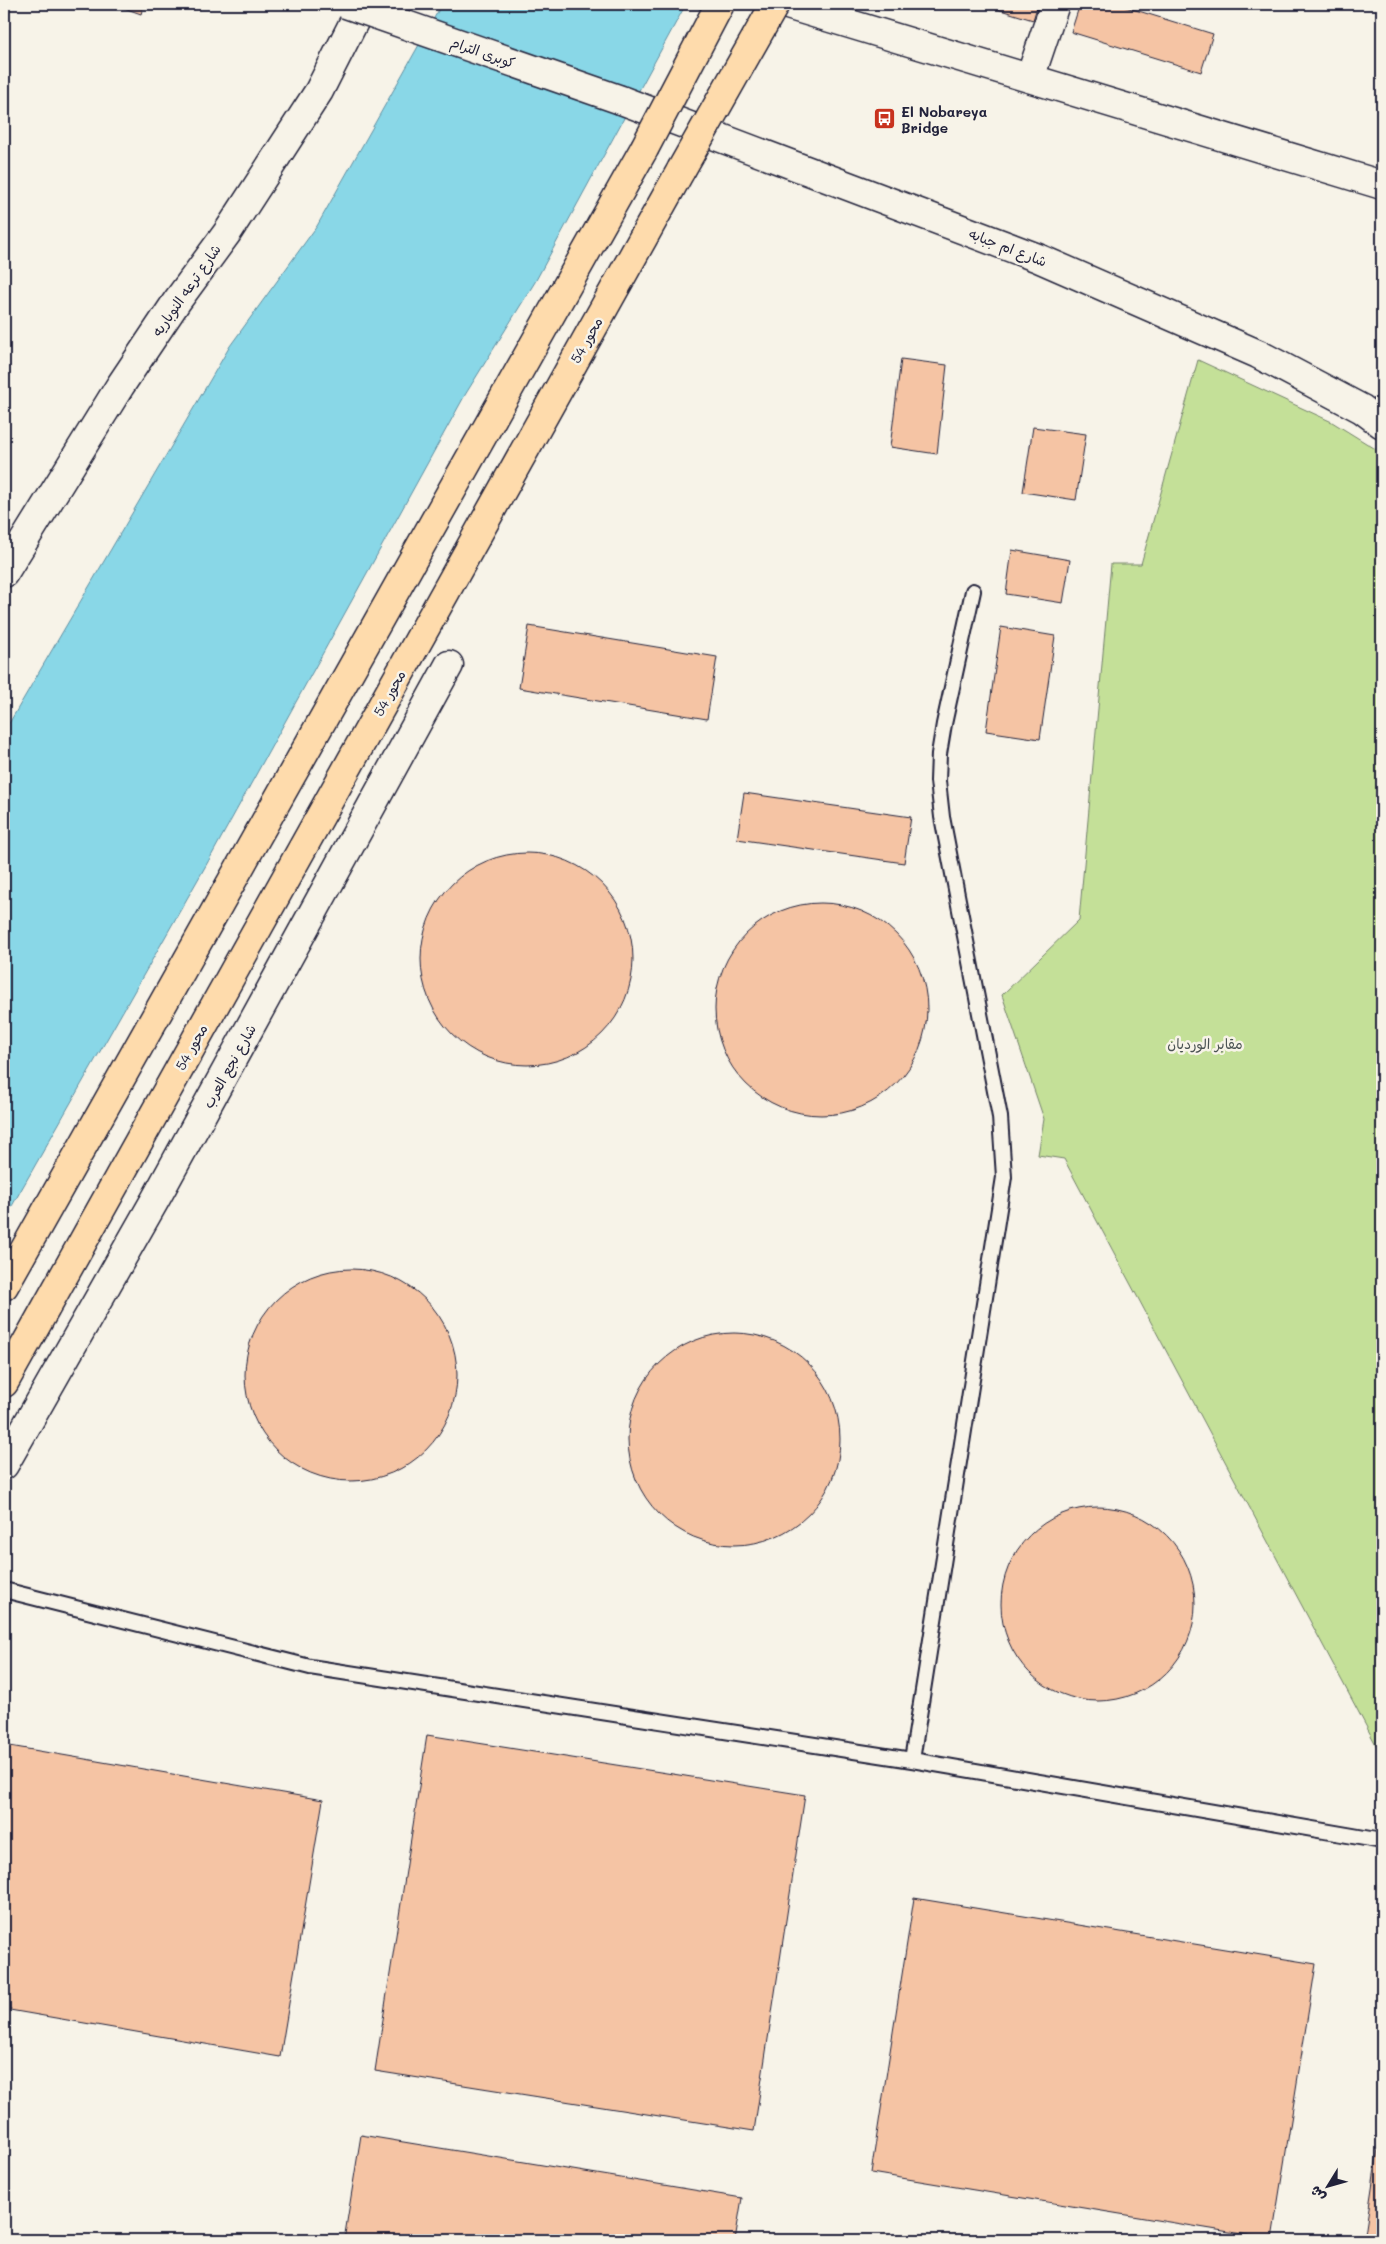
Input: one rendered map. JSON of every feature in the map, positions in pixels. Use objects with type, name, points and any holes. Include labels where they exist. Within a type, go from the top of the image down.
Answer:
[{"type":"highway","points":[[4,1286],[644,149],[720,4]]},
{"type":"highway","name":"محور 54","points":[[4,1383],[775,4]]},
{"type":"street","name":"كوبرى الترام","points":[[346,4],[621,100]]},
{"type":"street","name":"شارع ترعه النوباريه","points":[[4,572],[120,386],[177,301],[227,233],[319,91],[363,4]]},
{"type":"street","points":[[784,4],[815,8],[1030,78],[1382,185]]},
{"type":"street","points":[[1030,78],[1055,4]]},
{"type":"street","name":"شارع ام جبابه","points":[[621,100],[1038,258],[1258,354],[1362,409],[1382,424]]},
{"type":"street","name":"شارع نجع العرب","points":[[4,1465],[155,1200],[448,665]]},
{"type":"lane","points":[[912,1760],[1004,1177],[1000,1117],[942,817],[938,781],[944,724],[973,592]]},
{"type":"lane","points":[[4,1590],[310,1667],[912,1760],[1382,1842]]},
{"type":"green space","name":"مقابر الورديان","points":[[1198,360],[1332,422],[1382,453],[1382,1756],[1064,1159],[1038,1155],[1044,1119],[1002,995],[1079,920],[1111,564],[1141,564]]},
{"type":"water","points":[[442,4],[686,4],[535,282],[465,395],[209,860],[4,1220],[4,732],[230,346],[317,226]]},
{"type":"building","points":[[113,4],[144,4],[141,14]]},
{"type":"building","points":[[981,4],[1038,4],[1033,20]]},
{"type":"building","points":[[1080,4],[1116,4],[1213,34],[1201,72],[1071,32]]},
{"type":"building","points":[[901,359],[947,365],[937,454],[890,447]]},
{"type":"building","points":[[1033,427],[1086,434],[1076,500],[1023,492]]},
{"type":"building","points":[[1012,550],[1070,560],[1063,603],[1006,594]]},
{"type":"building","points":[[529,626],[717,657],[707,719],[519,688]]},
{"type":"building","points":[[1001,627],[1055,636],[1040,739],[986,731]]},
{"type":"building","points":[[744,793],[911,817],[904,863],[737,839]]},
{"type":"building","points":[[527,853],[548,855],[567,861],[586,871],[602,884],[615,900],[625,919],[631,938],[633,959],[631,980],[625,999],[615,1018],[602,1034],[586,1047],[567,1057],[548,1063],[527,1065],[506,1063],[487,1057],[468,1047],[452,1034],[439,1018],[429,999],[423,980],[421,959],[423,938],[429,919],[439,900],[452,884],[468,871],[487,861],[506,855]]},
{"type":"building","points":[[821,903],[842,905],[861,911],[880,921],[896,934],[909,950],[919,969],[925,988],[927,1009],[925,1030],[919,1049],[909,1068],[896,1084],[880,1097],[861,1107],[842,1113],[821,1115],[800,1113],[781,1107],[762,1097],[746,1084],[733,1068],[723,1049],[717,1030],[715,1009],[717,988],[723,969],[733,950],[746,934],[762,921],[781,911],[800,905]]},
{"type":"building","points":[[351,1269],[372,1271],[391,1277],[410,1287],[426,1300],[439,1316],[449,1335],[455,1354],[457,1375],[455,1396],[449,1415],[439,1434],[426,1450],[410,1463],[391,1473],[372,1479],[351,1481],[330,1479],[311,1473],[292,1463],[276,1450],[263,1434],[253,1415],[247,1396],[245,1375],[247,1354],[253,1335],[263,1316],[276,1300],[292,1287],[311,1277],[330,1271]]},
{"type":"building","points":[[734,1333],[755,1335],[774,1341],[793,1351],[809,1364],[822,1380],[832,1399],[838,1418],[840,1439],[838,1460],[832,1479],[822,1498],[809,1514],[793,1527],[774,1537],[755,1543],[734,1545],[713,1543],[694,1537],[675,1527],[659,1514],[646,1498],[636,1479],[630,1460],[628,1439],[630,1418],[636,1399],[646,1380],[659,1364],[675,1351],[694,1341],[713,1335]]},
{"type":"building","points":[[1088,1507],[1108,1507],[1144,1518],[1167,1535],[1179,1550],[1188,1567],[1195,1594],[1195,1614],[1188,1641],[1179,1658],[1167,1673],[1152,1685],[1135,1694],[1108,1701],[1088,1701],[1052,1690],[1036,1679],[1023,1666],[1012,1650],[1005,1632],[1001,1614],[1001,1594],[1012,1558],[1023,1542],[1036,1529],[1052,1518],[1070,1511]]},
{"type":"building","points":[[427,1735],[805,1795],[754,2131],[375,2071]]},
{"type":"building","points":[[4,1745],[323,1800],[280,2057],[4,2009]]},
{"type":"building","points":[[914,1898],[1316,1964],[1272,2239],[871,2173]]},
{"type":"building","points":[[1382,2123],[1382,2240],[1364,2240]]},
{"type":"building","points":[[361,2135],[742,2198],[735,2240],[344,2240]]},
{"type":"place","name":"El Nobareya Bridge","points":[[885,119]]}]
